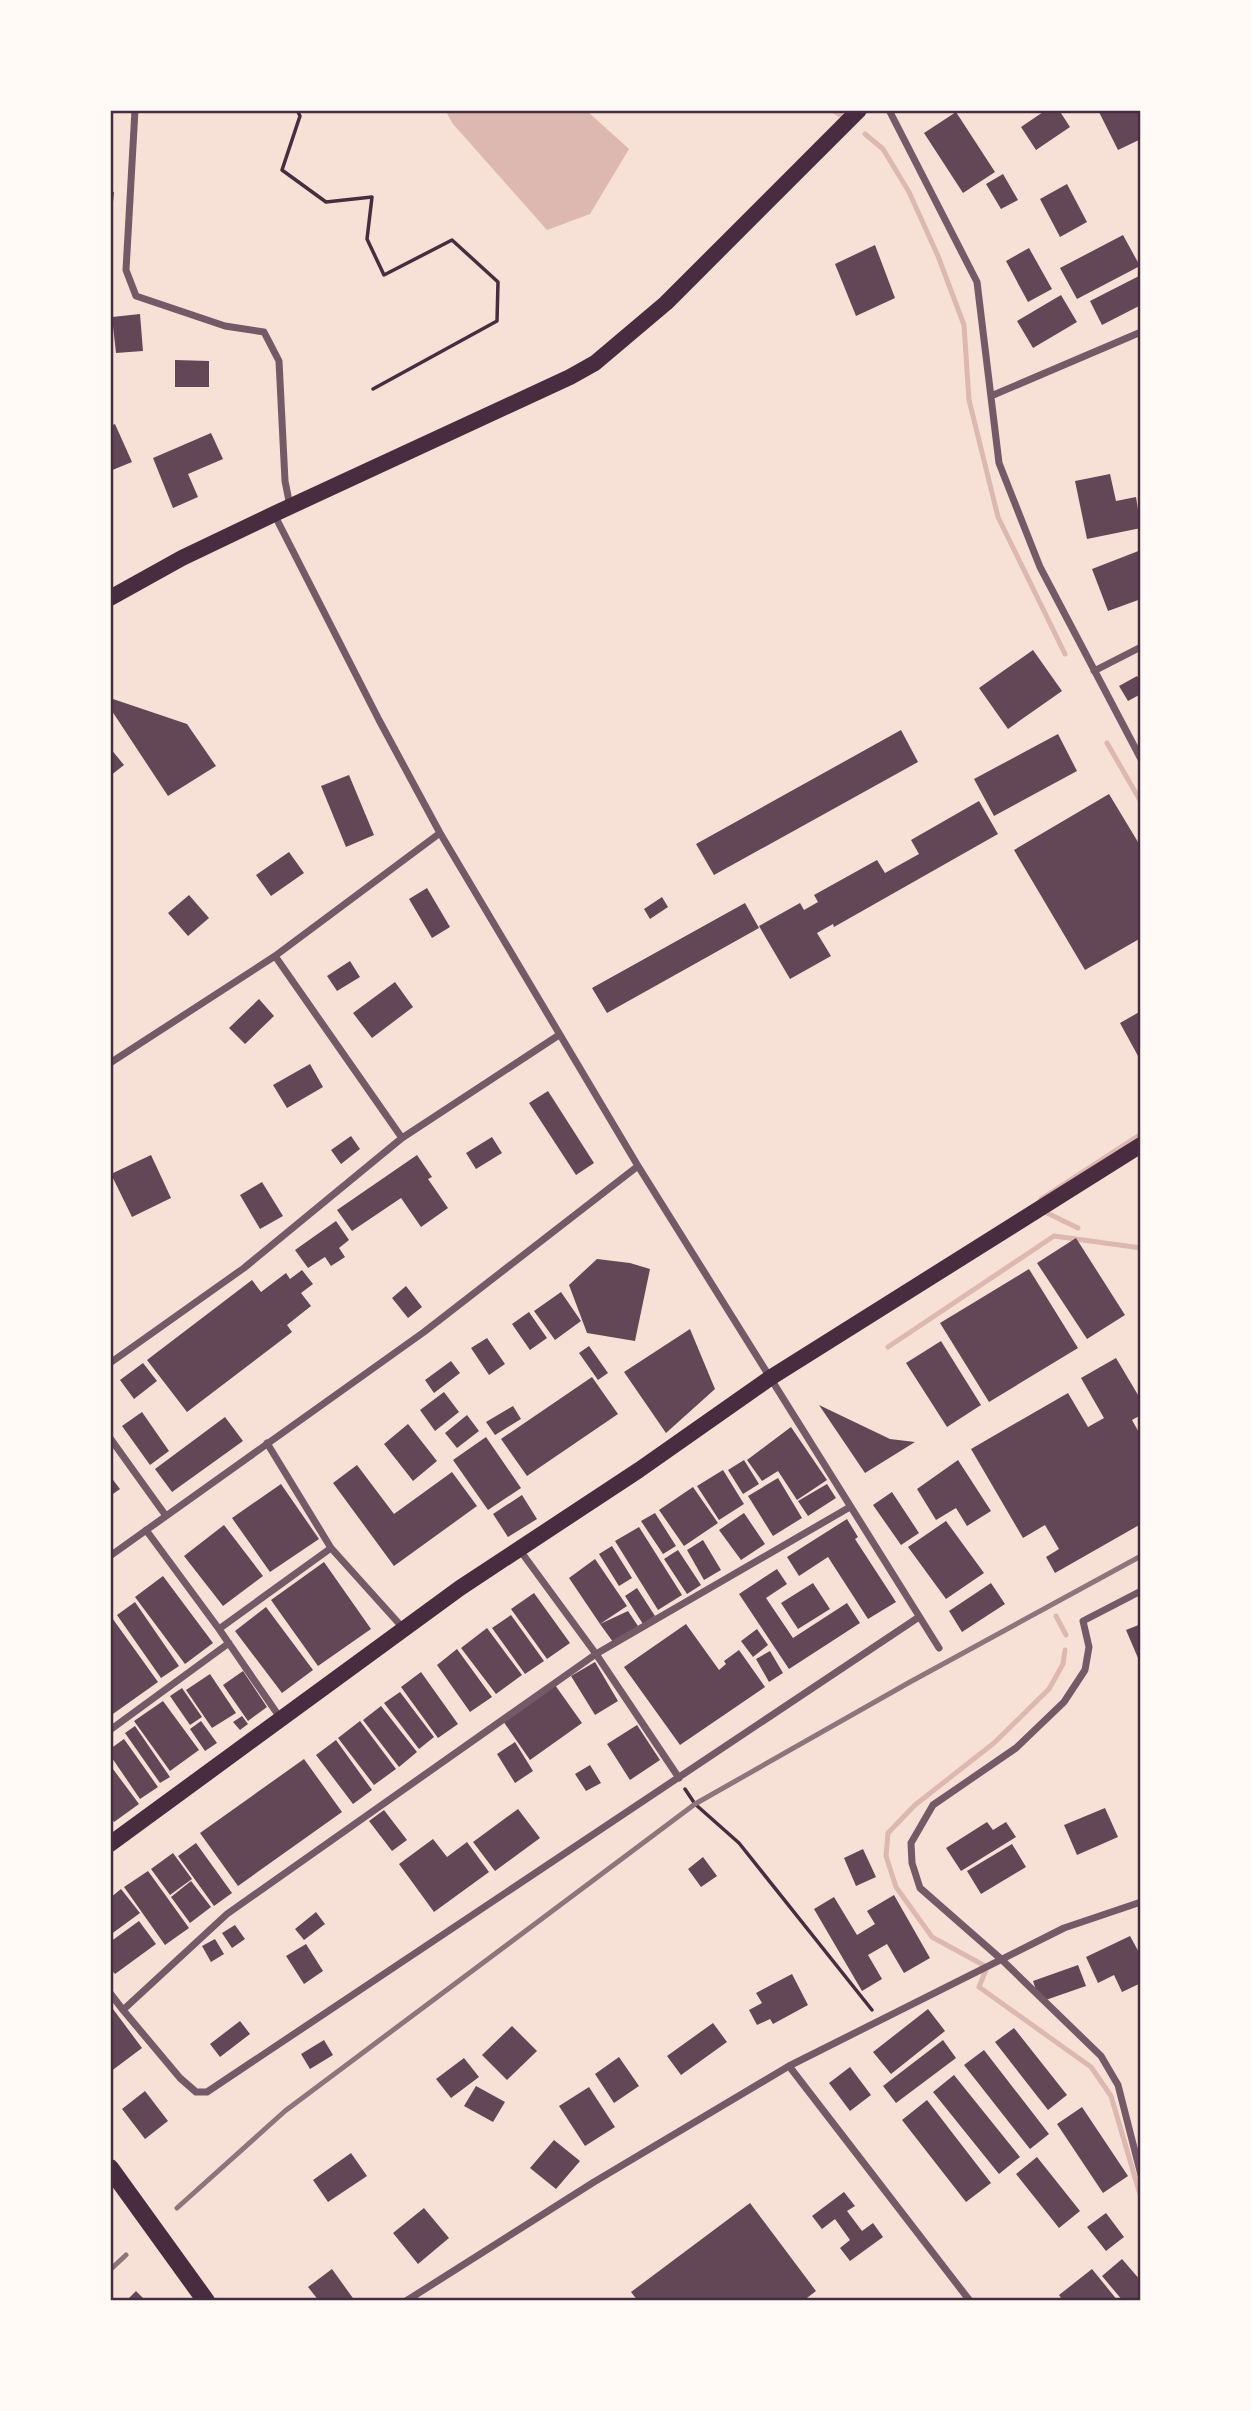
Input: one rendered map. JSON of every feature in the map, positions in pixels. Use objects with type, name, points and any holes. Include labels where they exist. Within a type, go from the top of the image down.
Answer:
[{"type":"highway","points":[[110,2168],[206,2301]]},
{"type":"main road","points":[[110,598],[182,558],[274,513],[558,383],[595,363],[666,303],[859,110]]},
{"type":"main road","points":[[110,1844],[404,1629],[770,1378],[1141,1145]]},
{"type":"street","points":[[135,110],[127,270],[136,296],[225,327],[264,332],[279,361],[285,481],[290,507]]},
{"type":"street","points":[[889,110],[977,282],[999,463],[1040,567],[1141,759]]},
{"type":"street","points":[[991,396],[1141,331]]},
{"type":"street","points":[[274,513],[379,720],[440,833],[638,1166],[939,1648]]},
{"type":"street","points":[[1094,671],[1141,648]]},
{"type":"street","points":[[110,1063],[275,957],[440,833]]},
{"type":"street","points":[[275,957],[402,1138]]},
{"type":"street","points":[[110,1363],[244,1268],[402,1138],[559,1035]]},
{"type":"street","points":[[110,1556],[424,1332],[638,1166]]},
{"type":"street","points":[[110,1438],[166,1516]]},
{"type":"street","points":[[267,1443],[331,1548],[404,1629]]},
{"type":"street","points":[[122,2010],[227,1914],[596,1654],[850,1507]]},
{"type":"street","points":[[146,1530],[282,1720]]},
{"type":"street","points":[[219,1629],[331,1548]]},
{"type":"street","points":[[519,1549],[596,1654],[679,1778]]},
{"type":"street","points":[[1141,1591],[1083,1621],[1089,1647],[1085,1670],[1064,1702],[1016,1748],[933,1805],[911,1843],[912,1863],[920,1888],[1001,1959],[1101,2056],[1118,2085],[1141,2175]]},
{"type":"street","points":[[110,1993],[180,2078],[196,2092],[207,2092],[919,1617]]},
{"type":"street","points":[[110,1730],[229,1643]]},
{"type":"street","points":[[406,2301],[594,2182],[789,2066],[1064,1928],[1141,1902]]},
{"type":"street","points":[[789,2066],[970,2301]]},
{"type":"path","points":[[297,110],[300,116],[282,170],[326,202],[372,198],[367,239],[384,275],[452,240],[498,282],[497,321],[373,389]]},
{"type":"path","points":[[679,1778],[689,1797],[739,1843],[881,2021]]},
{"type":"shaded area","points":[[445,110],[586,110],[629,149],[590,214],[547,230],[453,124]]},
{"type":"building","points":[[1046,110],[1059,110],[1070,127],[1036,150],[1021,127]]},
{"type":"building","points":[[1098,110],[1141,110],[1141,139],[1118,150]]},
{"type":"building","points":[[956,112],[995,172],[963,193],[924,133]]},
{"type":"building","points":[[1003,174],[1018,200],[1001,209],[986,184]]},
{"type":"building","points":[[1067,184],[1087,222],[1060,237],[1040,199]]},
{"type":"building","points":[[110,191],[114,192],[112,213],[110,213]]},
{"type":"building","points":[[1123,235],[1140,266],[1077,299],[1060,268]]},
{"type":"building","points":[[875,245],[895,298],[856,316],[835,264]]},
{"type":"building","points":[[1029,248],[1052,289],[1028,302],[1006,261]]},
{"type":"building","points":[[1141,275],[1141,305],[1102,325],[1090,301]]},
{"type":"building","points":[[1061,295],[1077,322],[1033,348],[1017,321]]},
{"type":"building","points":[[140,314],[143,351],[116,353],[112,317]]},
{"type":"building","points":[[175,360],[209,361],[209,387],[175,387]]},
{"type":"building","points":[[115,424],[132,462],[110,471],[110,426]]},
{"type":"building","points":[[211,433],[223,459],[188,474],[198,497],[173,508],[153,458]]},
{"type":"building","points":[[1110,474],[1116,501],[1136,497],[1141,528],[1087,539],[1075,481]]},
{"type":"building","points":[[1141,550],[1141,599],[1108,611],[1092,569]]},
{"type":"building","points":[[1033,650],[1062,691],[1008,729],[979,688]]},
{"type":"building","points":[[1137,676],[1141,682],[1141,694],[1128,701],[1119,686]]},
{"type":"building","points":[[110,698],[187,724],[216,766],[168,796],[110,708]]},
{"type":"building","points":[[901,730],[918,762],[714,875],[696,844]]},
{"type":"building","points":[[1058,734],[1077,771],[994,816],[974,779]]},
{"type":"building","points":[[110,748],[124,765],[110,776]]},
{"type":"building","points":[[349,775],[374,835],[346,847],[321,786]]},
{"type":"building","points":[[1109,794],[1141,847],[1141,938],[1085,970],[1014,850]]},
{"type":"building","points":[[979,801],[998,834],[834,927],[833,924],[817,933],[831,956],[790,979],[759,926],[800,903],[804,910],[818,902],[814,895],[877,860],[885,873],[919,854],[911,840]]},
{"type":"building","points":[[289,852],[304,873],[271,896],[256,875]]},
{"type":"building","points":[[427,888],[450,927],[432,938],[409,899]]},
{"type":"building","points":[[189,895],[209,918],[188,936],[168,913]]},
{"type":"building","points":[[662,897],[668,907],[650,919],[644,909]]},
{"type":"building","points":[[745,903],[759,928],[607,1013],[592,988]]},
{"type":"building","points":[[350,961],[360,977],[337,991],[327,976]]},
{"type":"building","points":[[395,982],[413,1007],[372,1038],[353,1013]]},
{"type":"building","points":[[259,999],[274,1016],[245,1044],[229,1028]]},
{"type":"building","points":[[1141,1011],[1141,1055],[1138,1056],[1120,1023]]},
{"type":"building","points":[[310,1064],[323,1087],[287,1108],[273,1085]]},
{"type":"building","points":[[548,1091],[594,1163],[576,1175],[529,1103]]},
{"type":"building","points":[[351,1136],[360,1149],[341,1164],[331,1150]]},
{"type":"building","points":[[492,1137],[502,1153],[476,1169],[466,1153]]},
{"type":"building","points":[[151,1155],[171,1198],[132,1217],[111,1174]]},
{"type":"building","points":[[417,1155],[432,1177],[428,1179],[448,1208],[421,1227],[401,1198],[352,1231],[337,1210]]},
{"type":"building","points":[[262,1182],[283,1216],[260,1229],[240,1195]]},
{"type":"building","points":[[336,1221],[349,1240],[339,1248],[345,1257],[331,1266],[325,1257],[308,1268],[295,1250]]},
{"type":"building","points":[[1076,1238],[1125,1315],[1087,1339],[1037,1263]]},
{"type":"building","points":[[597,1259],[630,1263],[650,1269],[635,1341],[587,1333],[569,1285]]},
{"type":"building","points":[[1029,1269],[1078,1348],[989,1402],[940,1323]]},
{"type":"building","points":[[302,1270],[313,1284],[301,1293],[311,1306],[287,1325],[292,1332],[187,1412],[147,1360],[252,1280],[261,1292],[286,1273],[290,1279]]},
{"type":"building","points":[[406,1286],[422,1307],[408,1318],[392,1298]]},
{"type":"building","points":[[561,1292],[581,1321],[555,1340],[534,1311]]},
{"type":"building","points":[[529,1312],[547,1338],[530,1350],[512,1324]]},
{"type":"building","points":[[690,1329],[715,1389],[666,1433],[624,1372]]},
{"type":"building","points":[[487,1338],[505,1364],[489,1375],[471,1348]]},
{"type":"building","points":[[941,1341],[981,1405],[947,1427],[906,1363]]},
{"type":"building","points":[[589,1346],[608,1373],[598,1380],[579,1353]]},
{"type":"building","points":[[1116,1358],[1141,1400],[1141,1415],[1132,1420],[1141,1436],[1141,1524],[1055,1573],[1046,1557],[1059,1549],[1045,1525],[1023,1538],[971,1449],[1068,1393],[1088,1427],[1104,1418],[1081,1378]]},
{"type":"building","points":[[451,1361],[460,1373],[434,1393],[425,1380]]},
{"type":"building","points":[[143,1363],[157,1381],[134,1399],[120,1380]]},
{"type":"building","points":[[592,1377],[618,1414],[527,1476],[501,1439]]},
{"type":"building","points":[[444,1392],[459,1412],[435,1431],[420,1410]]},
{"type":"building","points":[[819,1405],[890,1439],[915,1442],[865,1473]]},
{"type":"building","points":[[513,1406],[521,1419],[495,1435],[486,1422]]},
{"type":"building","points":[[142,1412],[169,1451],[150,1465],[122,1426]]},
{"type":"building","points":[[467,1415],[479,1431],[457,1448],[445,1433]]},
{"type":"building","points":[[225,1417],[243,1441],[172,1492],[155,1469]]},
{"type":"building","points":[[408,1424],[437,1461],[413,1481],[384,1444]]},
{"type":"building","points":[[791,1427],[827,1480],[797,1500],[778,1471],[762,1481],[747,1460]]},
{"type":"building","points":[[486,1437],[521,1488],[488,1510],[453,1460]]},
{"type":"building","points":[[744,1460],[759,1484],[743,1494],[728,1470]]},
{"type":"building","points":[[958,1460],[991,1511],[967,1526],[956,1508],[936,1520],[917,1489]]},
{"type":"building","points":[[357,1465],[394,1514],[452,1472],[477,1506],[394,1566],[333,1483]]},
{"type":"building","points":[[723,1470],[744,1504],[719,1520],[697,1486]]},
{"type":"building","points":[[110,1476],[120,1489],[110,1496]]},
{"type":"building","points":[[778,1478],[802,1518],[773,1536],[748,1496]]},
{"type":"building","points":[[281,1484],[319,1539],[270,1572],[232,1518]]},
{"type":"building","points":[[827,1484],[836,1498],[808,1516],[798,1501]]},
{"type":"building","points":[[693,1487],[718,1523],[684,1546],[659,1510]]},
{"type":"building","points":[[892,1492],[919,1533],[901,1545],[873,1505]]},
{"type":"building","points":[[522,1495],[537,1519],[508,1537],[493,1514]]},
{"type":"building","points":[[655,1513],[676,1546],[663,1554],[641,1521]]},
{"type":"building","points":[[744,1513],[765,1544],[741,1560],[719,1530]]},
{"type":"building","points":[[847,1519],[858,1537],[855,1539],[896,1602],[868,1619],[828,1557],[799,1576],[787,1557]]},
{"type":"building","points":[[946,1521],[984,1573],[946,1599],[908,1547]]},
{"type":"building","points":[[224,1525],[263,1576],[223,1606],[184,1556]]},
{"type":"building","points":[[639,1527],[682,1595],[658,1610],[615,1541]]},
{"type":"building","points":[[703,1540],[721,1570],[704,1580],[687,1550]]},
{"type":"building","points":[[612,1546],[632,1578],[619,1586],[599,1554]]},
{"type":"building","points":[[678,1550],[701,1585],[687,1594],[664,1559]]},
{"type":"building","points":[[595,1559],[627,1606],[600,1624],[569,1578]]},
{"type":"building","points":[[324,1562],[371,1629],[318,1666],[271,1600]]},
{"type":"building","points":[[777,1569],[787,1584],[766,1598],[793,1638],[847,1603],[860,1623],[789,1669],[739,1594]]},
{"type":"building","points":[[163,1576],[213,1643],[185,1664],[135,1597]]},
{"type":"building","points":[[813,1583],[830,1609],[798,1629],[781,1603]]},
{"type":"building","points":[[991,1583],[1005,1604],[962,1632],[949,1611]]},
{"type":"building","points":[[637,1588],[655,1616],[643,1624],[625,1596]]},
{"type":"building","points":[[534,1593],[570,1643],[547,1659],[511,1609]]},
{"type":"building","points":[[135,1602],[179,1666],[161,1678],[117,1615]]},
{"type":"building","points":[[266,1607],[313,1670],[282,1693],[235,1631]]},
{"type":"building","points":[[628,1611],[638,1626],[613,1642],[600,1624]]},
{"type":"building","points":[[110,1615],[158,1682],[110,1716]]},
{"type":"building","points":[[511,1615],[544,1661],[525,1674],[492,1628]]},
{"type":"building","points":[[686,1624],[719,1670],[726,1664],[724,1661],[739,1650],[765,1687],[680,1745],[624,1667]]},
{"type":"building","points":[[1141,1624],[1141,1665],[1126,1630]]},
{"type":"building","points":[[487,1628],[522,1675],[496,1694],[461,1648]]},
{"type":"building","points":[[757,1629],[768,1645],[753,1657],[741,1641]]},
{"type":"building","points":[[457,1649],[492,1697],[470,1712],[437,1665]]},
{"type":"building","points":[[770,1651],[783,1673],[769,1682],[756,1659]]},
{"type":"building","points":[[595,1662],[618,1701],[595,1715],[571,1676]]},
{"type":"building","points":[[243,1671],[267,1707],[248,1721],[223,1685]]},
{"type":"building","points":[[421,1672],[458,1724],[438,1738],[401,1687]]},
{"type":"building","points":[[210,1674],[236,1713],[212,1728],[186,1690]]},
{"type":"building","points":[[555,1685],[582,1723],[530,1760],[503,1721]]},
{"type":"building","points":[[182,1688],[202,1717],[190,1725],[170,1696]]},
{"type":"building","points":[[400,1692],[434,1737],[419,1749],[384,1703]]},
{"type":"building","points":[[163,1701],[199,1750],[170,1771],[134,1721]]},
{"type":"building","points":[[381,1706],[417,1752],[399,1767],[363,1720]]},
{"type":"building","points":[[242,1716],[248,1724],[240,1730],[233,1722]]},
{"type":"building","points":[[201,1721],[217,1743],[205,1751],[190,1729]]},
{"type":"building","points":[[360,1721],[396,1769],[374,1785],[338,1738]]},
{"type":"building","points":[[637,1725],[660,1760],[630,1780],[607,1744]]},
{"type":"building","points":[[135,1726],[170,1777],[160,1783],[125,1733]]},
{"type":"building","points":[[124,1739],[158,1787],[140,1799],[110,1755],[110,1749]]},
{"type":"building","points":[[336,1740],[372,1790],[353,1804],[316,1755]]},
{"type":"building","points":[[515,1742],[533,1771],[515,1783],[497,1754]]},
{"type":"building","points":[[304,1759],[342,1812],[238,1886],[200,1833]]},
{"type":"building","points":[[110,1765],[139,1804],[114,1822],[110,1816]]},
{"type":"building","points":[[590,1765],[601,1783],[586,1791],[575,1774]]},
{"type":"building","points":[[1105,1808],[1118,1837],[1077,1855],[1064,1825]]},
{"type":"building","points":[[518,1809],[540,1838],[495,1871],[473,1842]]},
{"type":"building","points":[[384,1810],[407,1840],[392,1851],[369,1821]]},
{"type":"building","points":[[987,1822],[993,1830],[1006,1822],[1016,1837],[961,1871],[946,1848]]},
{"type":"building","points":[[433,1839],[447,1857],[467,1842],[489,1872],[434,1912],[399,1864]]},
{"type":"building","points":[[196,1843],[232,1893],[214,1906],[178,1856]]},
{"type":"building","points":[[1012,1844],[1026,1867],[981,1894],[967,1871]]},
{"type":"building","points":[[863,1849],[876,1877],[856,1886],[844,1858]]},
{"type":"building","points":[[173,1853],[192,1879],[170,1895],[151,1869]]},
{"type":"building","points":[[703,1857],[717,1876],[701,1887],[688,1869]]},
{"type":"building","points":[[148,1871],[189,1928],[165,1945],[124,1887]]},
{"type":"building","points":[[191,1881],[211,1907],[190,1923],[171,1897]]},
{"type":"building","points":[[121,1889],[140,1913],[110,1935],[110,1898]]},
{"type":"building","points":[[894,1895],[930,1958],[904,1973],[887,1944],[868,1955],[882,1979],[862,1991],[814,1909],[834,1897],[857,1935],[875,1924],[867,1911]]},
{"type":"building","points":[[316,1912],[325,1924],[304,1940],[295,1929]]},
{"type":"building","points":[[139,1921],[156,1944],[115,1974],[110,1968],[110,1942]]},
{"type":"building","points":[[235,1925],[245,1939],[232,1948],[222,1933]]},
{"type":"building","points":[[1130,1936],[1141,1956],[1141,1983],[1122,1992],[1114,1975],[1098,1983],[1086,1957]]},
{"type":"building","points":[[215,1939],[224,1954],[211,1962],[202,1946]]},
{"type":"building","points":[[306,1944],[323,1971],[304,1984],[286,1956]]},
{"type":"building","points":[[1078,1965],[1086,1986],[1040,2002],[1033,1981]]},
{"type":"building","points":[[792,1974],[808,2005],[773,2024],[770,2019],[757,2025],[749,2010],[762,2003],[756,1993]]},
{"type":"building","points":[[110,2005],[142,2048],[110,2072]]},
{"type":"building","points":[[928,2009],[945,2031],[891,2074],[873,2052]]},
{"type":"building","points":[[240,2021],[250,2034],[220,2057],[210,2044]]},
{"type":"building","points":[[713,2023],[727,2042],[681,2075],[667,2056]]},
{"type":"building","points":[[512,2026],[537,2051],[507,2080],[482,2055]]},
{"type":"building","points":[[1014,2028],[1067,2095],[1048,2110],[995,2042]]},
{"type":"building","points":[[324,2040],[333,2055],[310,2069],[301,2054]]},
{"type":"building","points":[[943,2040],[956,2058],[896,2103],[883,2086]]},
{"type":"building","points":[[984,2050],[1049,2134],[1030,2149],[964,2065]]},
{"type":"building","points":[[619,2057],[639,2086],[614,2103],[595,2074]]},
{"type":"building","points":[[464,2058],[479,2077],[451,2098],[436,2079]]},
{"type":"building","points":[[850,2067],[871,2095],[850,2111],[829,2083]]},
{"type":"building","points":[[954,2075],[1020,2157],[999,2174],[933,2092]]},
{"type":"building","points":[[476,2086],[505,2102],[493,2122],[464,2106]]},
{"type":"building","points":[[589,2087],[615,2127],[585,2146],[559,2106]]},
{"type":"building","points":[[145,2091],[168,2121],[145,2139],[122,2109]]},
{"type":"building","points":[[927,2100],[991,2183],[966,2202],[902,2120]]},
{"type":"building","points":[[1082,2107],[1128,2176],[1103,2193],[1057,2124]]},
{"type":"building","points":[[554,2140],[580,2161],[556,2189],[530,2168]]},
{"type":"building","points":[[351,2153],[367,2176],[328,2202],[313,2180]]},
{"type":"building","points":[[1037,2157],[1080,2211],[1059,2228],[1016,2174]]},
{"type":"building","points":[[844,2192],[855,2206],[847,2211],[862,2231],[873,2223],[883,2237],[850,2261],[840,2248],[850,2240],[835,2219],[822,2229],[812,2216]]},
{"type":"building","points":[[750,2203],[816,2291],[803,2301],[638,2301],[631,2292]]},
{"type":"building","points":[[424,2208],[449,2238],[418,2264],[393,2233]]},
{"type":"building","points":[[1106,2213],[1124,2237],[1106,2251],[1087,2227]]},
{"type":"building","points":[[1122,2259],[1141,2281],[1141,2301],[1123,2301],[1102,2276]]},
{"type":"building","points":[[332,2269],[355,2301],[319,2301],[308,2287]]},
{"type":"building","points":[[1092,2269],[1118,2301],[1063,2301],[1059,2295]]},
{"type":"building","points":[[136,2291],[146,2301],[126,2301]]},
{"type":"waterway","points":[[832,110],[848,119]]},
{"type":"waterway","points":[[865,134],[883,149],[909,192],[938,256],[964,325],[969,400],[998,517],[1065,654]]},
{"type":"waterway","points":[[1107,743],[1141,802]]},
{"type":"waterway","points":[[1041,1199],[1141,1134]]},
{"type":"waterway","points":[[1043,1211],[1078,1228]]},
{"type":"waterway","points":[[888,1347],[1054,1236],[1141,1248]]},
{"type":"waterway","points":[[1056,1616],[1066,1635]]},
{"type":"waterway","points":[[1065,1650],[1063,1664],[1049,1689],[994,1743],[915,1805],[888,1833],[886,1856],[896,1887],[932,1937],[987,1967],[979,1987],[1091,2067],[1111,2096],[1141,2198]]},
{"type":"railway","points":[[177,2208],[285,2111],[695,1804],[910,1682],[1141,1556]]},
{"type":"railway","points":[[110,2270],[126,2255]]}]
